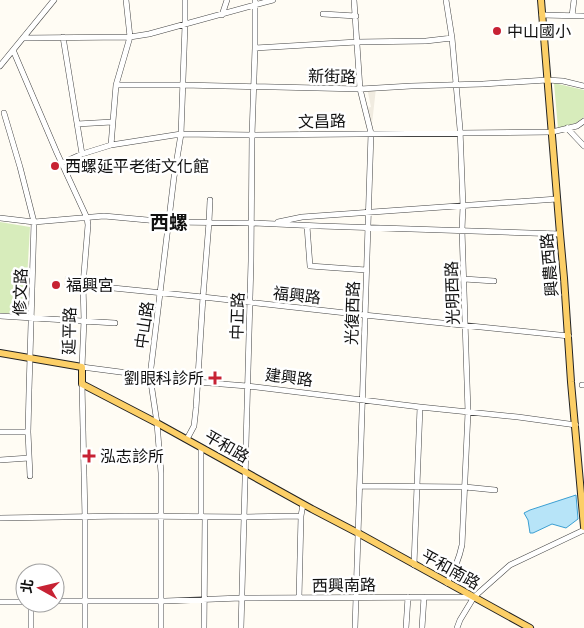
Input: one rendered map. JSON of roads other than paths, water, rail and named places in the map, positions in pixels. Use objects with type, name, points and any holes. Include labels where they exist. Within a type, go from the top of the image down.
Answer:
[{"type":"main road","name":"興農西路","points":[[541,0],[584,529]]},
{"type":"main road","name":"建興路","points":[[0,353],[82,367]]},
{"type":"main road","name":"延平路","points":[[82,367],[82,384]]},
{"type":"main road","name":"平和路","points":[[82,384],[158,423],[358,534]]},
{"type":"main road","name":"平和南路","points":[[358,534],[530,628]]},
{"type":"street","points":[[0,66],[54,0]]},
{"type":"street","points":[[111,144],[116,85],[130,37],[126,0]]},
{"type":"street","name":"中山路","points":[[161,628],[161,473],[158,423],[150,376],[181,134],[185,0]]},
{"type":"street","points":[[222,15],[227,0]]},
{"type":"street","points":[[23,38],[130,37],[150,34],[222,15],[255,3],[273,0]]},
{"type":"street","name":"光復西路","points":[[354,0],[360,89],[371,133],[355,628]]},
{"type":"street","name":"光明西路","points":[[446,0],[452,38],[461,132],[468,412],[462,545],[460,556],[448,584]]},
{"type":"street","points":[[572,16],[574,0]]},
{"type":"street","name":"中正路","points":[[241,628],[252,223],[255,3]]},
{"type":"street","points":[[323,14],[356,16]]},
{"type":"street","points":[[542,15],[584,16]]},
{"type":"street","points":[[63,38],[82,154]]},
{"type":"street","points":[[255,48],[357,42],[426,41],[452,38]]},
{"type":"street","name":"延平路","points":[[13,50],[87,218],[83,285],[82,367]]},
{"type":"street","name":"新街路","points":[[116,85],[360,89],[547,80],[563,81],[584,86]]},
{"type":"street","name":"修文路","points":[[4,113],[34,222],[28,432],[30,476]]},
{"type":"street","name":"文昌路","points":[[62,163],[111,144],[181,134],[552,132],[577,126],[584,121]]},
{"type":"street","points":[[77,124],[112,122]]},
{"type":"street","points":[[567,128],[584,146]]},
{"type":"street","points":[[270,224],[302,217],[557,199]]},
{"type":"street","points":[[187,439],[194,426],[196,408],[210,200]]},
{"type":"street","points":[[0,218],[34,222],[104,216],[169,222],[252,223],[560,234]]},
{"type":"street","points":[[308,226],[310,266],[366,270]]},
{"type":"street","points":[[464,279],[494,281]]},
{"type":"street","name":"福興路","points":[[83,285],[569,336]]},
{"type":"street","points":[[0,316],[114,323]]},
{"type":"street","name":"建興路","points":[[82,367],[197,382],[518,417],[576,426]]},
{"type":"street","name":"延平路","points":[[82,384],[85,628]]},
{"type":"street","points":[[414,565],[420,407]]},
{"type":"street","points":[[0,432],[28,432]]},
{"type":"street","points":[[201,448],[204,628]]},
{"type":"street","points":[[0,460],[29,458]]},
{"type":"street","points":[[360,486],[464,487],[495,490]]},
{"type":"street","points":[[299,598],[303,504]]},
{"type":"street","points":[[0,518],[301,516]]},
{"type":"street","points":[[457,628],[474,597],[510,566],[584,529]]},
{"type":"street","points":[[406,628],[408,597]]},
{"type":"street","points":[[422,628],[424,597]]},
{"type":"street","name":"西興南路","points":[[65,601],[474,597]]},
{"type":"street","points":[[0,602],[15,602]]},
{"type":"street","points":[[31,613],[31,628]]},
{"type":"water","points":[[576,495],[578,519],[566,528],[552,524],[530,533],[528,520],[524,513]]},
{"type":"place","name":"中山國小","points":[[497,31]]},
{"type":"place","name":"西螺延平老街文化館","points":[[55,166]]},
{"type":"place","name":"福興宮","points":[[56,285]]},
{"type":"place","name":"劉眼科診所","points":[[215,378]]},
{"type":"place","name":"泓志診所","points":[[89,456]]},
{"type":"district","name":"西螺","points":[[169,222]]}]
